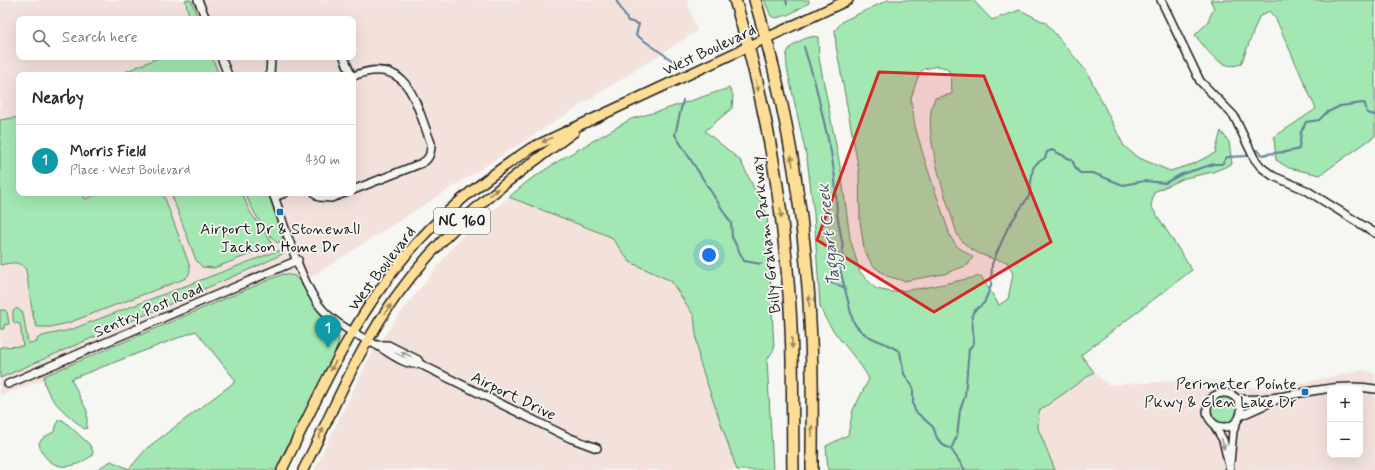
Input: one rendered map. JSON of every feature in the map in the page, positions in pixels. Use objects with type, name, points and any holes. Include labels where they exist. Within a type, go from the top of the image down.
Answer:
[{"type":"highway","name":"Billy Graham Parkway","points":[[735,0],[748,48],[772,157],[785,248],[792,340],[793,470]]},
{"type":"highway","points":[[755,0],[766,39],[791,154],[804,246],[811,339],[812,470]]},
{"type":"main road","name":"West Boulevard","points":[[282,470],[352,332],[376,294],[402,260],[432,227],[462,198],[496,171],[531,148],[848,0]]},
{"type":"main road","name":"West Boulevard","points":[[303,470],[367,342],[390,306],[444,239],[474,209],[506,182],[583,125]]},
{"type":"street","points":[[198,0],[205,16]]},
{"type":"street","points":[[1161,0],[1200,81],[1234,116],[1254,158],[1261,167],[1272,176],[1306,190],[1375,233]]},
{"type":"street","points":[[222,60],[227,72]]},
{"type":"street","points":[[270,72],[271,60]]},
{"type":"street","points":[[345,60],[351,72]]},
{"type":"street","points":[[356,74],[365,71],[378,70],[388,71],[402,78],[410,90],[431,143],[431,150],[427,159],[422,163],[356,189]]},
{"type":"street","name":"Airport Drive","points":[[274,196],[298,260],[318,303],[336,321],[367,342],[376,345],[409,363],[420,364],[570,438],[597,448]]},
{"type":"street","points":[[318,196],[331,198],[337,196]]},
{"type":"street","name":"Sentry Post Road","points":[[8,384],[298,260]]},
{"type":"street","points":[[1240,416],[1280,398],[1321,388],[1340,387],[1375,389]]},
{"type":"street","points":[[1230,467],[1223,440],[1207,415],[1208,403],[1212,398],[1223,393],[1237,399],[1280,398]]},
{"type":"street","points":[[1230,467],[1233,431],[1242,409],[1237,399]]},
{"type":"street","points":[[1214,425],[1226,428],[1236,424]]},
{"type":"highlighted area","points":[[879,72],[984,76],[1051,242],[934,312],[817,240]]},
{"type":"shaded area","points":[[0,0],[687,0],[697,31],[306,280],[0,396]]},
{"type":"shaded area","points":[[509,197],[611,237],[630,262],[671,281],[694,316],[699,360],[737,470],[314,470],[367,362],[395,320],[461,237]]},
{"type":"shaded area","points":[[1364,370],[1375,374],[1375,470],[1055,470],[1038,428],[1039,411],[1094,372],[1108,385],[1204,379],[1268,390]]},
{"type":"green space","points":[[185,0],[191,0],[197,16],[189,16]]},
{"type":"green space","points":[[764,0],[809,0],[809,3],[788,15],[775,18],[771,16]]},
{"type":"green space","points":[[888,0],[973,0],[992,20],[1020,10],[1046,23],[1087,72],[1124,146],[1137,157],[1170,171],[1193,164],[1215,153],[1221,131],[1229,142],[1232,164],[1213,172],[1185,178],[1154,192],[1151,206],[1192,270],[1081,355],[1094,372],[1039,411],[1038,428],[1055,470],[828,470],[826,446],[848,435],[853,410],[869,379],[864,370],[835,333],[820,306],[814,214],[807,159],[786,60],[788,51],[793,45],[806,38],[815,36],[818,37],[819,58],[841,171],[850,238],[860,272],[876,289],[892,292],[924,288],[981,276],[999,305],[1008,299],[1013,274],[1007,262],[985,256],[972,250],[957,234],[937,166],[930,128],[931,111],[935,98],[952,94],[951,75],[947,68],[937,66],[924,69],[919,74],[911,98],[915,126],[951,238],[958,247],[973,257],[968,265],[944,274],[904,281],[887,276],[872,265],[864,249],[860,221],[859,171],[836,46],[835,30],[843,21]]},
{"type":"green space","points":[[1210,0],[1375,0],[1375,136],[1320,175],[1289,168],[1276,160],[1274,137],[1316,109],[1276,19],[1269,11],[1259,17],[1241,64],[1234,66],[1227,65],[1215,58],[1209,52],[1195,35],[1207,23],[1214,8]]},
{"type":"green space","points":[[153,60],[213,60],[218,72],[125,72]]},
{"type":"green space","points":[[729,88],[733,95],[732,108],[705,131],[740,160],[767,214],[774,349],[767,360],[773,470],[737,470],[699,360],[694,316],[671,281],[630,262],[611,237],[509,197],[528,181],[560,160],[631,119]]},
{"type":"green space","points":[[16,117],[16,196],[84,196],[85,199],[92,196],[164,196],[189,264],[189,275],[184,279],[68,323],[50,327],[37,327],[33,316],[26,270],[18,263],[0,265],[0,120]]},
{"type":"green space","points":[[172,196],[243,196],[250,212],[270,240],[272,246],[214,268],[202,267],[196,260]]},
{"type":"green space","points":[[246,196],[269,196],[283,236],[281,241],[277,243],[267,232]]},
{"type":"green space","points":[[277,251],[282,251],[284,253],[0,378],[0,347],[23,346],[20,324],[13,321],[13,311],[17,308],[23,313],[28,343],[37,342],[37,339],[42,336],[70,330]]},
{"type":"green space","points":[[283,274],[295,276],[319,312],[339,338],[337,348],[279,470],[96,470],[111,461],[129,469],[147,448],[236,381],[196,331],[71,379],[87,411],[87,428],[84,429],[58,406],[48,392],[44,376]]},
{"type":"green space","points":[[0,310],[5,310],[7,312],[9,324],[4,325],[4,329],[0,329]]},
{"type":"green space","points":[[1225,396],[1235,400],[1239,410],[1235,420],[1225,424],[1215,420],[1211,410],[1215,400]]},
{"type":"green space","points":[[58,420],[63,420],[89,444],[93,451],[92,456],[78,464],[68,466],[56,465],[47,459],[43,454],[39,443],[43,438],[55,431]]},
{"type":"waterway","points":[[616,0],[628,21],[639,24],[636,35],[673,61]]},
{"type":"waterway","name":"Taggart Creek","points":[[786,0],[787,4]]},
{"type":"waterway","name":"Taggart Creek","points":[[804,47],[815,83],[831,152],[835,178],[837,214],[843,247],[841,273],[853,321],[857,327],[868,336],[900,352],[904,374],[913,387],[913,404],[915,411],[933,427],[937,438],[943,445],[951,449],[965,470]]},
{"type":"waterway","points":[[683,100],[675,135],[731,223],[732,237],[744,261],[761,264]]},
{"type":"waterway","points":[[1254,151],[1257,150],[1263,155],[1299,149],[1301,132],[1306,122],[1319,120],[1326,113],[1340,106],[1363,103],[1365,104],[1367,113],[1375,115]]},
{"type":"waterway","points":[[951,449],[957,436],[960,410],[965,396],[969,349],[974,343],[973,312],[984,303],[991,286],[992,264],[1008,227],[1029,196],[1033,168],[1037,163],[1045,158],[1047,152],[1052,150],[1072,160],[1076,169],[1080,173],[1093,173],[1123,185],[1144,181],[1165,183],[1182,174],[1214,164],[1222,164],[1227,157],[1247,156],[1250,154]]},
{"type":"waterway","points":[[831,283],[844,287]]},
{"type":"place","name":"Airport Dr & Stonewall Jackson Home Dr","points":[[280,212]]},
{"type":"place","name":"Morris Field","points":[[328,348]]},
{"type":"place","name":"Perimeter Pointe Pkwy & Glen Lake Dr","points":[[1305,392]]}]
